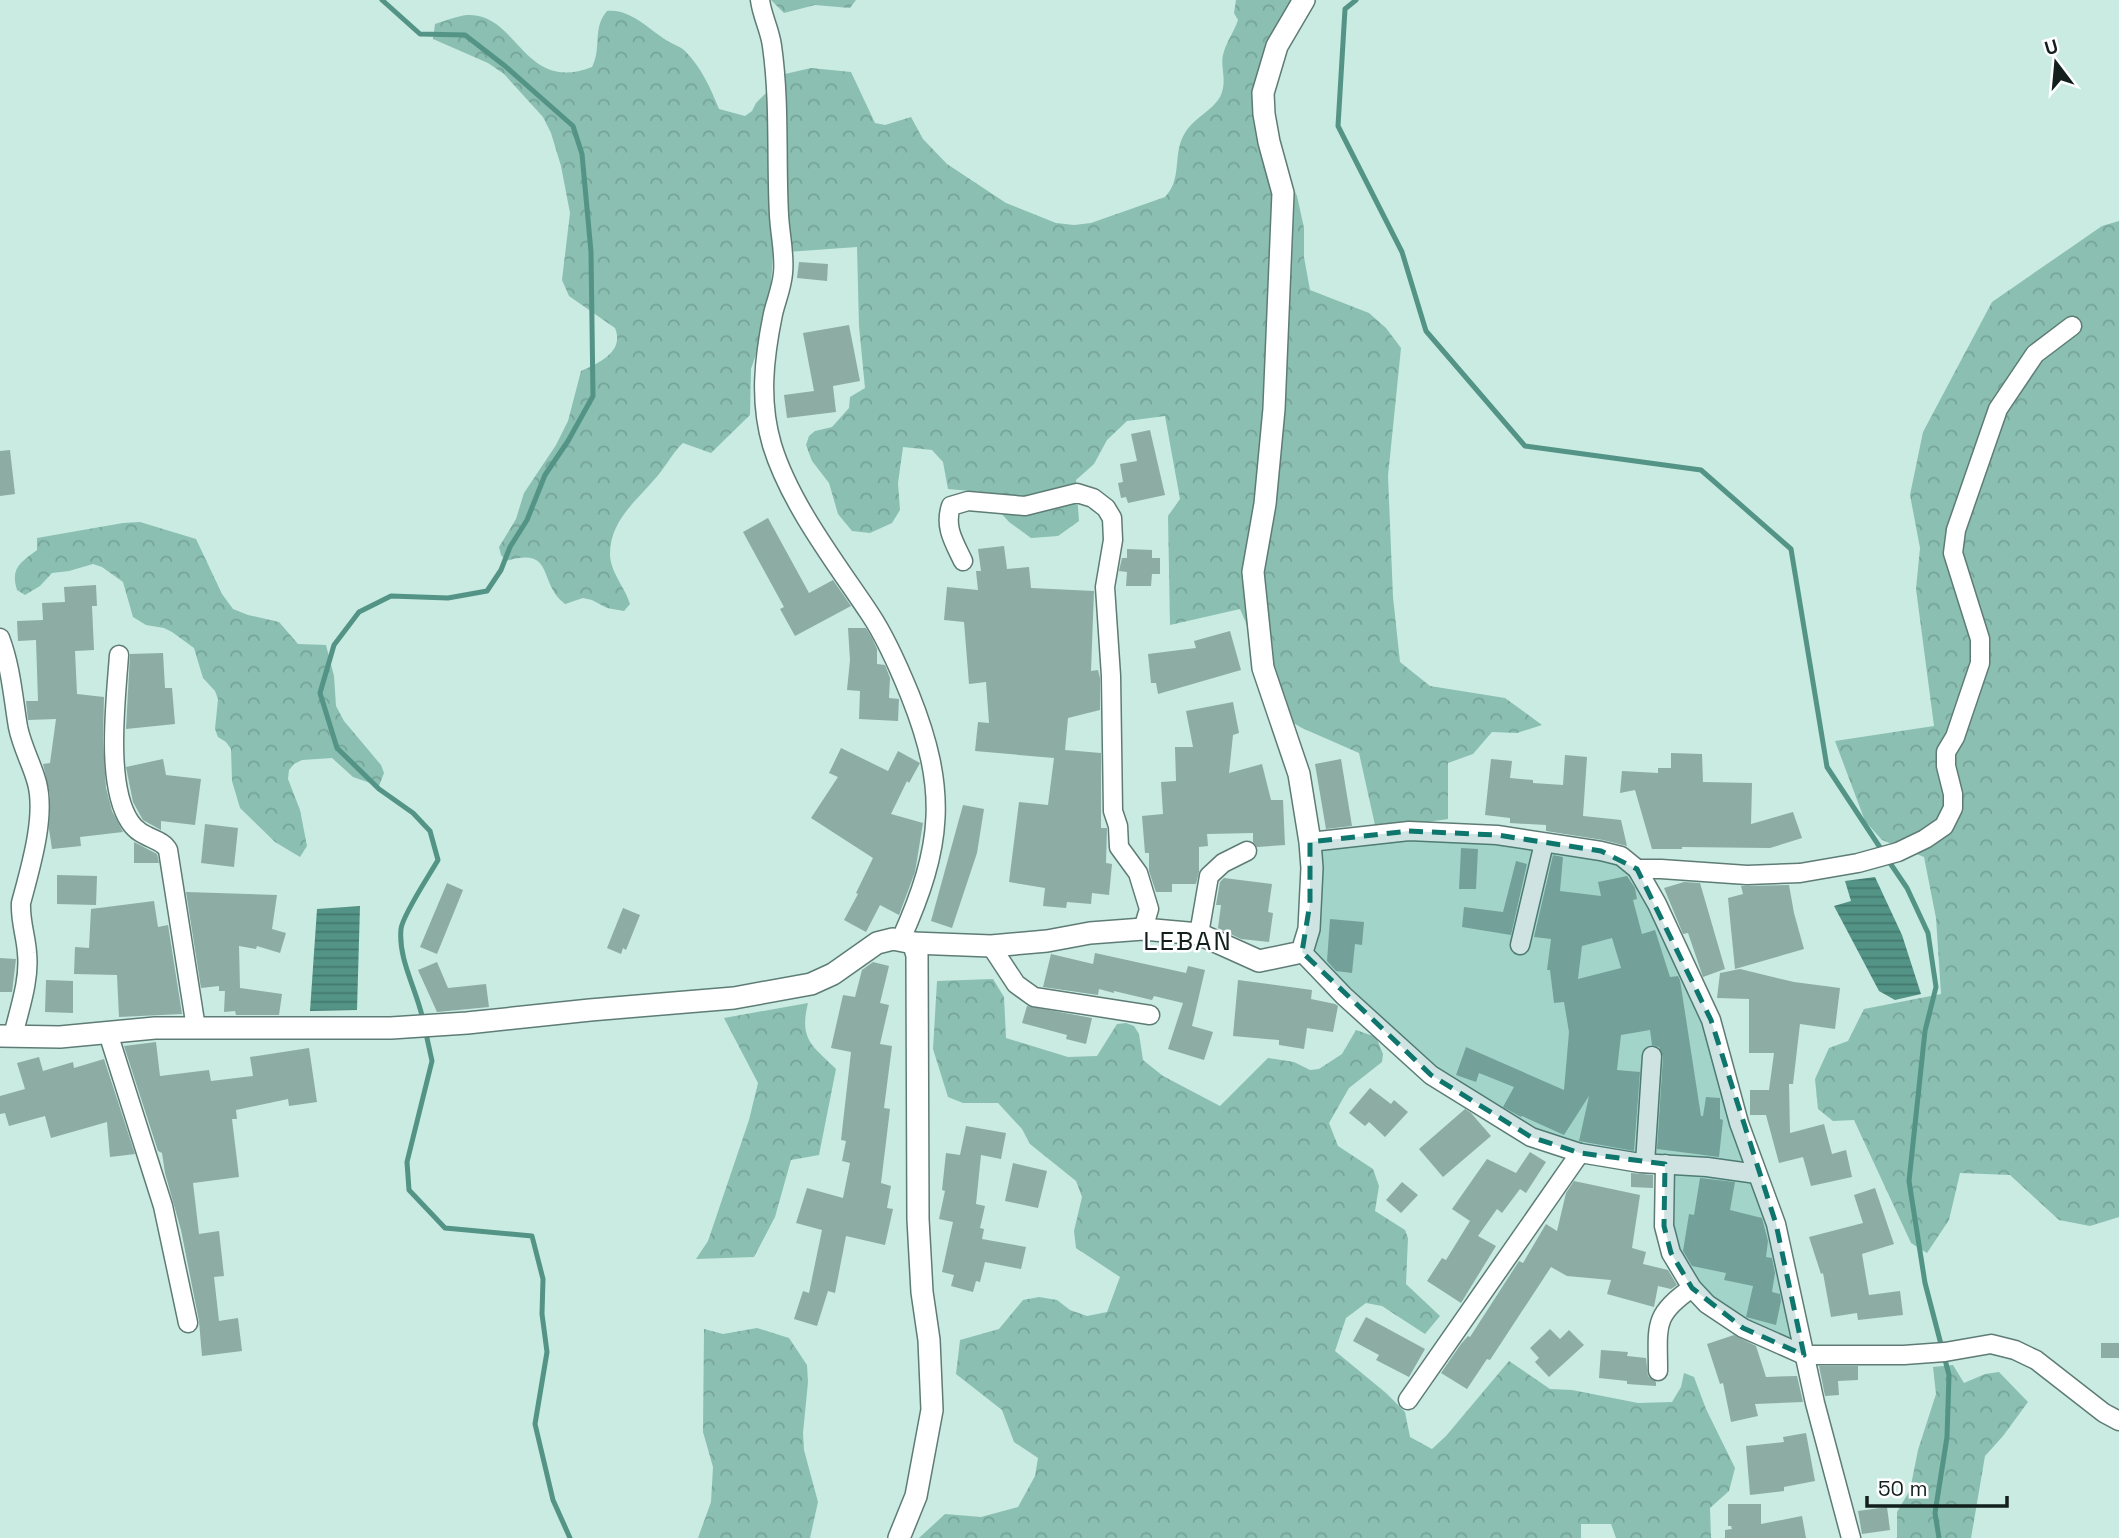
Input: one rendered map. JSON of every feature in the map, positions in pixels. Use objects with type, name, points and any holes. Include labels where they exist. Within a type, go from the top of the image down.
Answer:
[{"type":"street","points":[[760,0],[773,52],[779,218],[784,254],[783,274],[763,372],[767,424],[779,465],[791,488],[826,550],[872,617],[905,682],[925,733],[937,788],[932,853],[907,941],[917,965],[918,1219],[922,1292],[929,1340],[932,1410],[916,1496],[898,1538]]},
{"type":"street","points":[[1302,953],[1309,929],[1312,869],[1310,842],[1299,774],[1263,668],[1253,572],[1265,504],[1274,409],[1283,193],[1264,114],[1263,93],[1278,46],[1304,0]]},
{"type":"street","points":[[1637,869],[1747,875],[1800,873],[1858,863],[1898,852],[1944,826],[1954,808],[1946,752],[1955,737],[1980,663],[1980,639],[1953,553],[1956,530],[1998,410],[2035,354],[2072,326]]},
{"type":"street","points":[[963,561],[949,532],[948,516],[951,506],[968,501],[1025,506],[1077,493],[1093,498],[1106,508],[1112,518],[1113,540],[1105,587],[1111,677],[1113,811],[1118,826],[1119,847],[1138,873],[1149,909],[1143,929]]},
{"type":"street","points":[[0,638],[13,687],[19,730],[37,782],[41,806],[40,824],[20,916],[27,953],[27,974],[7,1036],[60,1037],[155,1028],[391,1028],[734,998],[811,984],[833,974],[877,943],[907,941],[992,946],[1143,929],[1199,934],[1259,961],[1302,953]]},
{"type":"street","points":[[119,655],[114,744],[120,793],[126,816],[136,830],[145,837],[163,843],[168,850],[196,1028]]},
{"type":"street","points":[[1310,842],[1409,831],[1497,835],[1601,851],[1621,856],[1637,869],[1657,904],[1711,1020],[1739,1123],[1776,1224],[1818,1415],[1852,1538]]},
{"type":"street","points":[[1520,945],[1544,843]]},
{"type":"street","points":[[1199,934],[1209,876],[1223,863],[1247,851]]},
{"type":"street","points":[[992,946],[1016,984],[1034,997],[1150,1015]]},
{"type":"street","points":[[1302,953],[1344,996],[1431,1075],[1531,1137],[1580,1153],[1645,1163],[1757,1174]]},
{"type":"street","points":[[108,1033],[163,1206],[188,1323]]},
{"type":"street","points":[[1645,1163],[1652,1056]]},
{"type":"street","points":[[1408,1400],[1580,1153]]},
{"type":"street","points":[[1665,1164],[1664,1226],[1671,1253],[1692,1288],[1707,1304],[1743,1328],[1804,1355],[1904,1355],[1945,1352],[1991,1344],[2015,1350],[2036,1360],[2104,1413],[2119,1421]]},
{"type":"street","points":[[1658,1371],[1658,1329],[1661,1317],[1675,1299],[1692,1288]]},
{"type":"highlighted area","points":[[1409,831],[1497,835],[1601,851],[1637,869],[1711,1020],[1776,1224],[1804,1355],[1743,1328],[1692,1288],[1671,1253],[1664,1226],[1665,1164],[1580,1153],[1531,1137],[1431,1075],[1302,952],[1310,903],[1310,842]]},
{"type":"green space","points":[[771,0],[856,0],[850,8],[815,5],[784,13]]},
{"type":"green space","points":[[1236,0],[1293,0],[1278,23],[1264,56],[1281,161],[1297,196],[1304,228],[1304,257],[1310,290],[1369,313],[1386,328],[1401,348],[1388,476],[1393,597],[1400,662],[1430,686],[1505,698],[1542,725],[1517,733],[1492,732],[1473,754],[1448,763],[1448,819],[1406,825],[1375,825],[1359,753],[1302,728],[1265,706],[1256,646],[1240,609],[1170,625],[1168,516],[1180,499],[1165,416],[1127,421],[1107,440],[1094,464],[1076,480],[1079,521],[1058,536],[1031,538],[1009,522],[982,492],[948,489],[943,462],[932,450],[903,447],[898,483],[900,510],[892,523],[870,533],[852,531],[838,514],[829,483],[812,461],[806,445],[809,436],[815,431],[832,427],[849,408],[850,397],[865,388],[859,326],[857,247],[773,253],[769,316],[751,369],[750,415],[711,453],[683,443],[619,523],[614,532],[610,554],[612,567],[630,604],[624,611],[607,608],[583,598],[565,604],[556,596],[539,562],[532,558],[506,561],[501,555],[499,547],[516,519],[524,493],[556,445],[568,421],[581,371],[608,356],[616,344],[617,336],[615,328],[569,296],[562,280],[570,213],[561,166],[543,117],[504,74],[488,63],[433,39],[435,24],[467,15],[484,17],[511,37],[536,62],[551,70],[569,72],[592,67],[602,18],[607,11],[623,13],[638,20],[691,57],[701,71],[719,109],[745,116],[785,74],[811,68],[851,72],[875,123],[885,125],[911,117],[923,139],[947,164],[1006,203],[1056,223],[1074,225],[1091,223],[1165,197],[1170,191],[1185,133],[1220,97],[1224,80],[1223,55],[1238,20],[1234,13]]},
{"type":"green space","points":[[2119,221],[2119,1217],[2090,1226],[2059,1220],[2010,1175],[1960,1173],[1949,1220],[1927,1253],[1911,1243],[1854,1120],[1833,1121],[1818,1109],[1815,1079],[1829,1048],[1848,1041],[1864,1009],[1941,994],[1936,918],[1924,857],[1882,840],[1865,821],[1835,741],[1934,726],[1916,589],[1920,548],[1910,495],[1923,432],[1992,302],[2102,226]]},
{"type":"green space","points":[[140,522],[196,539],[222,594],[233,609],[279,622],[298,644],[326,645],[334,676],[336,706],[344,721],[381,765],[384,773],[379,786],[353,777],[332,758],[302,760],[294,764],[289,770],[288,779],[300,810],[307,846],[300,857],[275,842],[240,808],[232,781],[231,749],[218,737],[215,729],[218,699],[215,691],[203,678],[194,648],[172,632],[146,625],[133,617],[123,582],[93,564],[52,573],[40,586],[25,595],[17,590],[16,571],[22,562],[37,550],[37,538]]},
{"type":"green space","points":[[993,979],[1004,997],[1006,1038],[1068,1057],[1097,1056],[1117,1024],[1126,1023],[1134,1026],[1139,1034],[1143,1060],[1163,1076],[1220,1106],[1268,1058],[1294,1062],[1310,1070],[1319,1069],[1342,1054],[1356,1030],[1376,1037],[1383,1054],[1382,1062],[1349,1088],[1329,1123],[1338,1146],[1373,1169],[1379,1186],[1375,1211],[1405,1230],[1408,1238],[1406,1284],[1440,1316],[1425,1334],[1382,1306],[1366,1303],[1346,1318],[1335,1351],[1405,1412],[1410,1437],[1432,1449],[1509,1361],[1550,1389],[1572,1390],[1638,1403],[1672,1402],[1681,1387],[1684,1373],[1694,1377],[1706,1409],[1735,1468],[1729,1491],[1710,1508],[1711,1538],[1616,1538],[1611,1524],[1581,1524],[1581,1538],[919,1538],[945,1514],[981,1517],[1018,1507],[1035,1476],[1038,1458],[1014,1442],[1002,1410],[956,1374],[960,1340],[999,1329],[1023,1300],[1039,1297],[1057,1300],[1070,1310],[1087,1316],[1107,1312],[1120,1277],[1076,1248],[1074,1231],[1082,1197],[1076,1181],[1030,1144],[1022,1129],[998,1103],[963,1103],[948,1097],[933,1049],[937,981]]},
{"type":"green space","points":[[808,1003],[805,1026],[807,1034],[814,1047],[836,1069],[819,1155],[791,1160],[775,1217],[754,1257],[696,1259],[708,1241],[749,1120],[758,1083],[724,1018]]},
{"type":"green space","points":[[757,1328],[789,1338],[807,1365],[804,1450],[818,1502],[810,1538],[698,1538],[711,1502],[713,1467],[703,1432],[704,1329],[723,1334]]},
{"type":"green space","points":[[1953,1365],[1964,1383],[1985,1374],[1999,1372],[2028,1402],[1985,1456],[1971,1538],[1897,1538],[1897,1512],[1910,1490],[1918,1450],[1936,1394],[1933,1367]]},
{"type":"shaded area","points":[[1875,877],[1902,935],[1921,994],[1895,1000],[1879,991],[1834,906],[1851,901],[1845,881]]},
{"type":"shaded area","points":[[360,906],[357,1010],[310,1011],[317,909]]},
{"type":"building","points":[[799,262],[828,264],[827,281],[797,278]]},
{"type":"building","points":[[849,325],[860,381],[833,386],[836,412],[787,418],[784,395],[814,391],[803,333]]},
{"type":"building","points":[[1150,430],[1165,495],[1128,503],[1126,497],[1121,498],[1118,483],[1123,482],[1120,464],[1137,461],[1131,434]]},
{"type":"building","points":[[10,450],[15,494],[0,496],[0,451]]},
{"type":"building","points":[[768,518],[809,593],[833,580],[851,606],[795,636],[780,609],[784,607],[743,532]]},
{"type":"building","points":[[1004,546],[1007,569],[1029,567],[1031,588],[1094,591],[1091,671],[1098,670],[1100,678],[1100,710],[1068,718],[1065,750],[1101,753],[1101,828],[1107,828],[1106,863],[1112,864],[1109,895],[1092,893],[1091,904],[1067,902],[1066,908],[1043,906],[1045,888],[1009,882],[1019,802],[1048,805],[1054,758],[975,751],[978,722],[989,723],[986,682],[969,684],[964,622],[944,620],[947,587],[978,590],[976,571],[981,571],[978,549]]},
{"type":"building","points":[[1127,549],[1152,550],[1152,558],[1160,558],[1160,574],[1152,574],[1151,586],[1126,586],[1127,572],[1119,571],[1122,558],[1127,558]]},
{"type":"building","points":[[96,585],[97,606],[92,606],[94,650],[75,651],[77,694],[104,697],[106,788],[112,811],[123,832],[80,837],[81,846],[52,849],[49,829],[50,795],[43,764],[50,763],[56,719],[28,720],[26,701],[38,701],[36,640],[18,641],[17,621],[43,620],[42,603],[65,602],[64,587]]},
{"type":"building","points":[[848,628],[866,628],[872,638],[877,649],[877,664],[885,665],[890,678],[889,698],[899,699],[898,721],[859,719],[860,691],[847,690],[850,660]]},
{"type":"building","points":[[1230,631],[1241,670],[1158,694],[1156,683],[1151,683],[1148,654],[1196,648],[1194,641]]},
{"type":"building","points":[[163,653],[165,688],[172,688],[175,724],[126,729],[130,654]]},
{"type":"building","points":[[1233,702],[1239,733],[1233,735],[1229,773],[1262,764],[1271,800],[1283,800],[1285,845],[1257,847],[1253,842],[1253,833],[1207,834],[1208,846],[1199,847],[1196,884],[1172,884],[1172,892],[1156,892],[1149,871],[1149,853],[1145,853],[1142,816],[1163,814],[1161,782],[1176,781],[1175,747],[1193,747],[1186,711]]},
{"type":"building","points":[[841,748],[888,771],[898,751],[920,763],[909,783],[907,781],[891,814],[923,823],[915,872],[899,915],[880,905],[866,932],[844,920],[873,858],[811,818],[838,777],[829,773]]},
{"type":"building","points":[[1671,753],[1702,754],[1703,782],[1752,783],[1751,824],[1793,812],[1802,838],[1770,848],[1652,849],[1635,790],[1620,793],[1622,771],[1658,773],[1658,768],[1671,768]]},
{"type":"building","points":[[1565,755],[1587,757],[1583,816],[1621,820],[1627,846],[1546,831],[1546,825],[1510,823],[1510,818],[1485,815],[1491,759],[1512,761],[1510,778],[1563,785]]},
{"type":"building","points":[[163,759],[166,775],[201,779],[195,825],[161,821],[161,830],[143,820],[133,802],[126,767]]},
{"type":"building","points":[[1341,759],[1352,826],[1326,829],[1315,764]]},
{"type":"building","points":[[963,805],[984,809],[977,853],[952,928],[931,921]]},
{"type":"building","points":[[205,824],[238,828],[234,867],[201,863]]},
{"type":"building","points":[[134,842],[157,854],[159,863],[134,863]]},
{"type":"building","points":[[1461,848],[1478,849],[1476,889],[1459,889]]},
{"type":"building","points":[[1553,855],[1563,857],[1560,891],[1601,896],[1598,882],[1627,876],[1635,888],[1637,899],[1633,900],[1642,934],[1655,930],[1670,977],[1678,976],[1680,980],[1701,1116],[1706,1097],[1720,1098],[1720,1119],[1723,1120],[1719,1157],[1657,1149],[1663,1057],[1659,1047],[1652,1045],[1650,1030],[1621,1035],[1617,1070],[1640,1072],[1634,1151],[1579,1141],[1589,1096],[1564,1135],[1503,1107],[1514,1087],[1479,1073],[1476,1082],[1456,1075],[1466,1047],[1564,1090],[1569,1032],[1564,1002],[1554,1003],[1550,970],[1547,970],[1551,939],[1534,937]],"holes":[[[1612,938],[1621,968],[1578,979],[1582,946]]]},
{"type":"building","points":[[1516,861],[1527,864],[1511,935],[1462,927],[1464,907],[1503,912]]},
{"type":"building","points":[[57,875],[97,876],[96,905],[57,904]]},
{"type":"building","points":[[1224,878],[1272,884],[1268,912],[1273,913],[1269,942],[1241,939],[1218,928],[1221,905],[1216,905],[1220,882]]},
{"type":"building","points":[[1684,882],[1700,883],[1725,969],[1703,977],[1688,933],[1683,934],[1664,888]]},
{"type":"building","points":[[447,883],[463,890],[437,954],[420,947]]},
{"type":"building","points":[[1789,885],[1804,949],[1735,969],[1728,898],[1743,894],[1741,886]]},
{"type":"building","points":[[186,892],[277,895],[272,929],[286,933],[280,953],[257,946],[256,949],[239,946],[240,988],[282,994],[279,1015],[236,1015],[235,1011],[224,1012],[225,991],[219,991],[219,986],[201,988]]},
{"type":"building","points":[[154,901],[158,927],[168,925],[182,1014],[119,1017],[117,975],[74,974],[75,947],[89,948],[91,909]]},
{"type":"building","points":[[623,908],[640,915],[626,950],[623,948],[621,954],[607,948]]},
{"type":"building","points":[[1330,919],[1364,922],[1362,945],[1355,944],[1352,973],[1336,971],[1327,961]]},
{"type":"building","points":[[1095,953],[1186,973],[1188,966],[1205,970],[1192,1026],[1213,1032],[1204,1060],[1168,1049],[1183,1003],[1154,996],[1152,1000],[1099,989],[1098,995],[1043,987],[1051,954],[1093,964]]},
{"type":"building","points":[[0,958],[16,959],[12,992],[0,992]]},
{"type":"building","points":[[437,962],[448,988],[486,984],[489,1007],[437,1012],[418,970]]},
{"type":"building","points":[[873,962],[889,966],[880,1003],[889,1005],[880,1044],[892,1046],[884,1108],[890,1109],[881,1183],[891,1186],[887,1208],[893,1209],[885,1245],[846,1236],[835,1293],[828,1291],[817,1326],[794,1319],[803,1291],[809,1293],[822,1230],[796,1223],[807,1188],[843,1198],[850,1163],[842,1161],[846,1141],[841,1140],[851,1052],[831,1048],[843,995],[855,997],[862,970]]},
{"type":"building","points":[[1740,969],[1794,982],[1840,988],[1835,1029],[1800,1024],[1793,1084],[1789,1084],[1790,1133],[1824,1124],[1832,1154],[1846,1150],[1852,1177],[1811,1186],[1803,1157],[1779,1163],[1766,1115],[1750,1115],[1750,1090],[1769,1090],[1774,1053],[1749,1053],[1749,999],[1717,998],[1720,973]]},
{"type":"building","points":[[46,980],[73,981],[73,1013],[45,1012]]},
{"type":"building","points":[[1238,980],[1312,990],[1311,999],[1338,1006],[1333,1032],[1307,1028],[1304,1049],[1279,1045],[1279,1040],[1233,1036]]},
{"type":"building","points":[[1027,1006],[1092,1018],[1086,1044],[1066,1039],[1067,1035],[1022,1023]]},
{"type":"building","points":[[156,1042],[160,1076],[209,1070],[211,1081],[253,1076],[250,1057],[309,1048],[317,1102],[289,1106],[288,1099],[236,1110],[237,1119],[232,1119],[239,1177],[193,1183],[199,1234],[219,1231],[224,1276],[214,1277],[219,1321],[238,1318],[242,1351],[202,1356],[199,1321],[162,1153],[158,1151],[124,1046]]},
{"type":"building","points":[[39,1057],[43,1071],[73,1062],[74,1068],[104,1059],[135,1154],[110,1157],[107,1122],[51,1138],[45,1116],[9,1126],[5,1113],[0,1114],[0,1096],[25,1089],[17,1063]]},
{"type":"building","points":[[1370,1088],[1391,1104],[1394,1100],[1408,1112],[1385,1137],[1369,1122],[1365,1126],[1349,1113]]},
{"type":"building","points":[[1465,1109],[1491,1136],[1443,1177],[1419,1149]]},
{"type":"building","points":[[966,1126],[1006,1133],[1001,1159],[981,1155],[976,1204],[985,1206],[980,1228],[984,1229],[982,1239],[1026,1247],[1021,1269],[985,1262],[980,1282],[976,1281],[973,1292],[951,1286],[954,1275],[942,1272],[953,1222],[939,1219],[945,1191],[942,1190],[946,1153],[960,1155]]},
{"type":"building","points":[[1530,1152],[1546,1162],[1526,1193],[1520,1189],[1502,1213],[1497,1209],[1478,1236],[1496,1246],[1461,1303],[1427,1281],[1442,1258],[1446,1260],[1470,1221],[1452,1209],[1487,1159],[1516,1173]]},
{"type":"building","points":[[1013,1163],[1047,1171],[1038,1208],[1005,1201]]},
{"type":"building","points":[[1631,1173],[1653,1175],[1653,1188],[1631,1187]]},
{"type":"building","points":[[1700,1178],[1735,1182],[1730,1210],[1762,1218],[1768,1241],[1766,1257],[1772,1258],[1775,1273],[1772,1292],[1780,1294],[1781,1301],[1776,1325],[1746,1317],[1753,1286],[1724,1280],[1726,1273],[1692,1266],[1683,1251],[1689,1214],[1694,1215]]},
{"type":"building","points":[[1574,1181],[1640,1195],[1632,1248],[1646,1252],[1643,1264],[1668,1270],[1677,1285],[1671,1289],[1658,1286],[1654,1307],[1607,1294],[1611,1280],[1567,1276],[1551,1267],[1490,1360],[1487,1359],[1467,1389],[1441,1373],[1461,1344],[1470,1337],[1519,1261],[1523,1263],[1546,1224],[1557,1231],[1566,1193]]},
{"type":"building","points":[[1402,1182],[1418,1195],[1401,1213],[1386,1200]]},
{"type":"building","points":[[1875,1188],[1894,1244],[1862,1254],[1869,1295],[1900,1291],[1903,1315],[1858,1320],[1857,1313],[1831,1317],[1823,1273],[1821,1274],[1809,1237],[1863,1223],[1854,1195]]},
{"type":"building","points":[[1366,1317],[1425,1349],[1409,1377],[1376,1360],[1379,1355],[1353,1341]]},
{"type":"building","points":[[1550,1329],[1560,1339],[1569,1330],[1584,1345],[1549,1377],[1535,1362],[1539,1358],[1530,1348]]},
{"type":"building","points":[[1734,1335],[1756,1346],[1766,1377],[1797,1376],[1803,1402],[1755,1404],[1758,1416],[1731,1422],[1723,1383],[1720,1384],[1707,1344]]},
{"type":"building","points":[[2101,1343],[2119,1343],[2119,1358],[2101,1358]]},
{"type":"building","points":[[1601,1350],[1628,1352],[1627,1356],[1646,1358],[1648,1376],[1656,1382],[1656,1386],[1599,1378]]},
{"type":"building","points":[[1819,1366],[1858,1366],[1858,1380],[1838,1381],[1839,1395],[1825,1396]]},
{"type":"building","points":[[1806,1433],[1815,1481],[1784,1487],[1784,1491],[1750,1495],[1746,1446],[1784,1442],[1783,1437]]},
{"type":"building","points":[[1728,1504],[1761,1504],[1761,1524],[1802,1516],[1806,1538],[1725,1538],[1725,1530],[1732,1529],[1728,1526]]},
{"type":"building","points":[[1887,1507],[1890,1530],[1862,1534],[1858,1511]]},
{"type":"waterway","points":[[382,0],[420,34],[465,35],[573,126],[582,154],[591,252],[593,396],[545,475],[527,520],[510,547],[501,570],[487,591],[448,598],[391,596],[359,612],[334,645],[320,693],[337,748],[379,789],[413,813],[430,831],[438,860],[411,905],[401,929],[402,952],[423,1020]]},
{"type":"waterway","points":[[1356,0],[1345,9],[1338,126],[1402,252],[1426,331],[1525,446],[1701,470],[1791,549],[1827,767],[1883,852]]},
{"type":"waterway","points":[[1888,860],[1907,888],[1928,933],[1936,987],[1925,1031],[1909,1181],[1925,1283],[1949,1375],[1947,1437],[1935,1513],[1939,1538]]},
{"type":"waterway","points":[[425,1029],[432,1061],[407,1162],[409,1190],[445,1228],[532,1236],[543,1279],[542,1314],[547,1352],[535,1424],[553,1500],[570,1538]]},
{"type":"district","name":"LEBAN","points":[[1188,941]]}]
